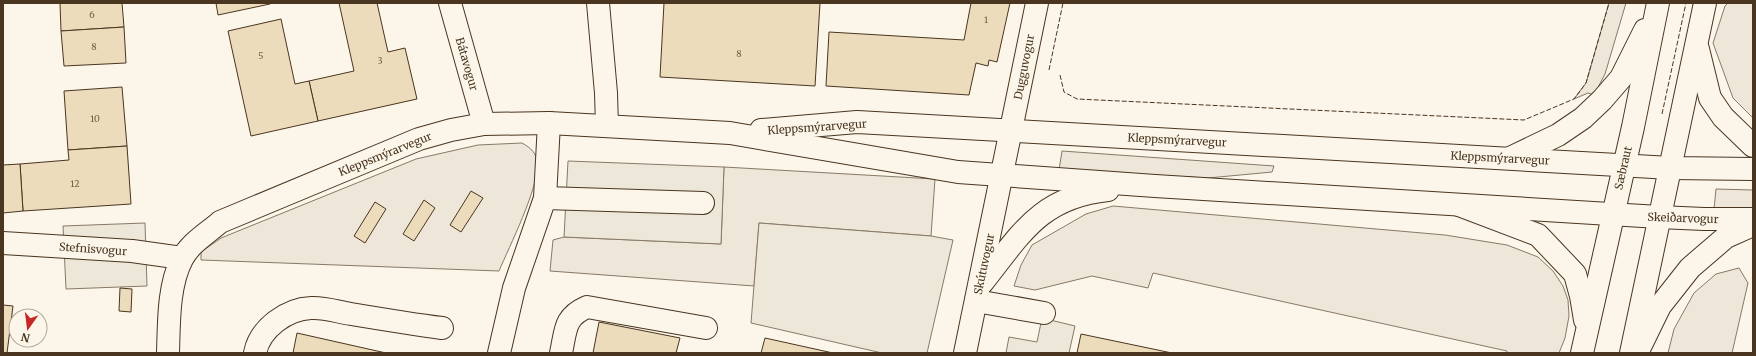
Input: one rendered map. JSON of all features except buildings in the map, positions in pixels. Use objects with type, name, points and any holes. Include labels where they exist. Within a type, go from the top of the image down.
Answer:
[{"type":"main road","name":"Bátavogur","points":[[450,3],[484,124]]},
{"type":"main road","points":[[598,3],[606,93],[607,126]]},
{"type":"main road","name":"Dugguvogur","points":[[1003,175],[1037,3]]},
{"type":"main road","points":[[1510,158],[1558,135],[1583,118],[1602,100],[1621,78],[1658,3]]},
{"type":"main road","name":"Sæbraut","points":[[1582,353],[1658,3]]},
{"type":"main road","points":[[1630,353],[1671,168],[1705,3]]},
{"type":"main road","points":[[1716,3],[1697,44],[1710,98],[1723,118],[1753,146]]},
{"type":"main road","name":"Kleppsmýrarvegur","points":[[730,133],[857,122],[1624,165]]},
{"type":"main road","name":"Kleppsmýrarvegur","points":[[182,258],[195,243],[220,222],[419,139],[451,130],[484,124],[549,123],[730,133],[958,172],[1155,186],[1613,214]]},
{"type":"main road","points":[[499,353],[514,288],[545,198],[549,123]]},
{"type":"main road","points":[[1624,165],[1671,168],[1753,169]]},
{"type":"main road","name":"Skútuvogur","points":[[965,353],[1003,175]]},
{"type":"main road","points":[[1044,313],[977,294],[1030,224],[1045,210],[1066,199],[1087,192],[1155,186]]},
{"type":"main road","points":[[545,198],[703,202]]},
{"type":"main road","points":[[1459,205],[1538,234],[1575,274],[1581,296],[1586,332]]},
{"type":"main road","name":"Skeiðarvogur","points":[[1613,214],[1704,219],[1753,219]]},
{"type":"main road","points":[[1637,353],[1660,306],[1690,268],[1726,237],[1753,225]]},
{"type":"main road","name":"Stefnisvogur","points":[[3,243],[132,251],[182,258]]},
{"type":"main road","points":[[168,353],[171,294],[182,258]]},
{"type":"main road","points":[[562,353],[568,321],[576,312],[587,307],[706,328]]},
{"type":"main road","points":[[255,353],[261,338],[269,327],[279,319],[289,313],[312,308],[442,328]]},
{"type":"main road","name":"Sæbraut","points":[[1574,353],[1586,332]]},
{"type":"shaded area","points":[[1609,3],[1626,3],[1605,74],[1594,95],[1588,93],[1574,99],[1586,83]]},
{"type":"shaded area","points":[[1728,3],[1753,3],[1753,118],[1733,98],[1713,43],[1725,6]]},
{"type":"shaded area","points":[[522,143],[531,149],[535,154],[537,160],[536,175],[528,202],[499,271],[201,260],[201,252],[221,238],[416,159],[478,145]]},
{"type":"shaded area","points":[[1062,151],[1274,166],[1272,172],[1208,178],[1059,170]]},
{"type":"shaded area","points":[[568,161],[724,167],[721,244],[564,237]]},
{"type":"shaded area","points":[[724,167],[935,179],[931,236],[759,223],[754,286],[550,271],[553,240],[564,237],[721,244]]},
{"type":"shaded area","points":[[1716,189],[1753,190],[1753,210],[1714,209]]},
{"type":"shaded area","points":[[1113,206],[1445,235],[1507,245],[1538,257],[1553,271],[1563,286],[1568,300],[1569,316],[1565,338],[1559,353],[1507,353],[1507,351],[1153,273],[1148,288],[1092,276],[1035,290],[1014,286],[1021,265],[1032,245],[1086,214]]},
{"type":"shaded area","points":[[145,223],[147,286],[66,289],[63,226]]},
{"type":"shaded area","points":[[759,223],[931,236],[953,240],[927,353],[882,353],[751,323]]},
{"type":"shaded area","points":[[1739,268],[1748,283],[1732,353],[1668,353],[1674,329],[1694,293],[1716,274]]},
{"type":"shaded area","points":[[1042,318],[1075,326],[1069,353],[1006,353],[1009,337],[1037,342]]},
{"type":"fence","points":[[1049,70],[1063,3]]},
{"type":"fence","points":[[1060,75],[1064,92],[1077,99],[1524,120],[1574,99],[1586,83],[1609,3]]},
{"type":"fence","points":[[1662,114],[1686,3]]}]
